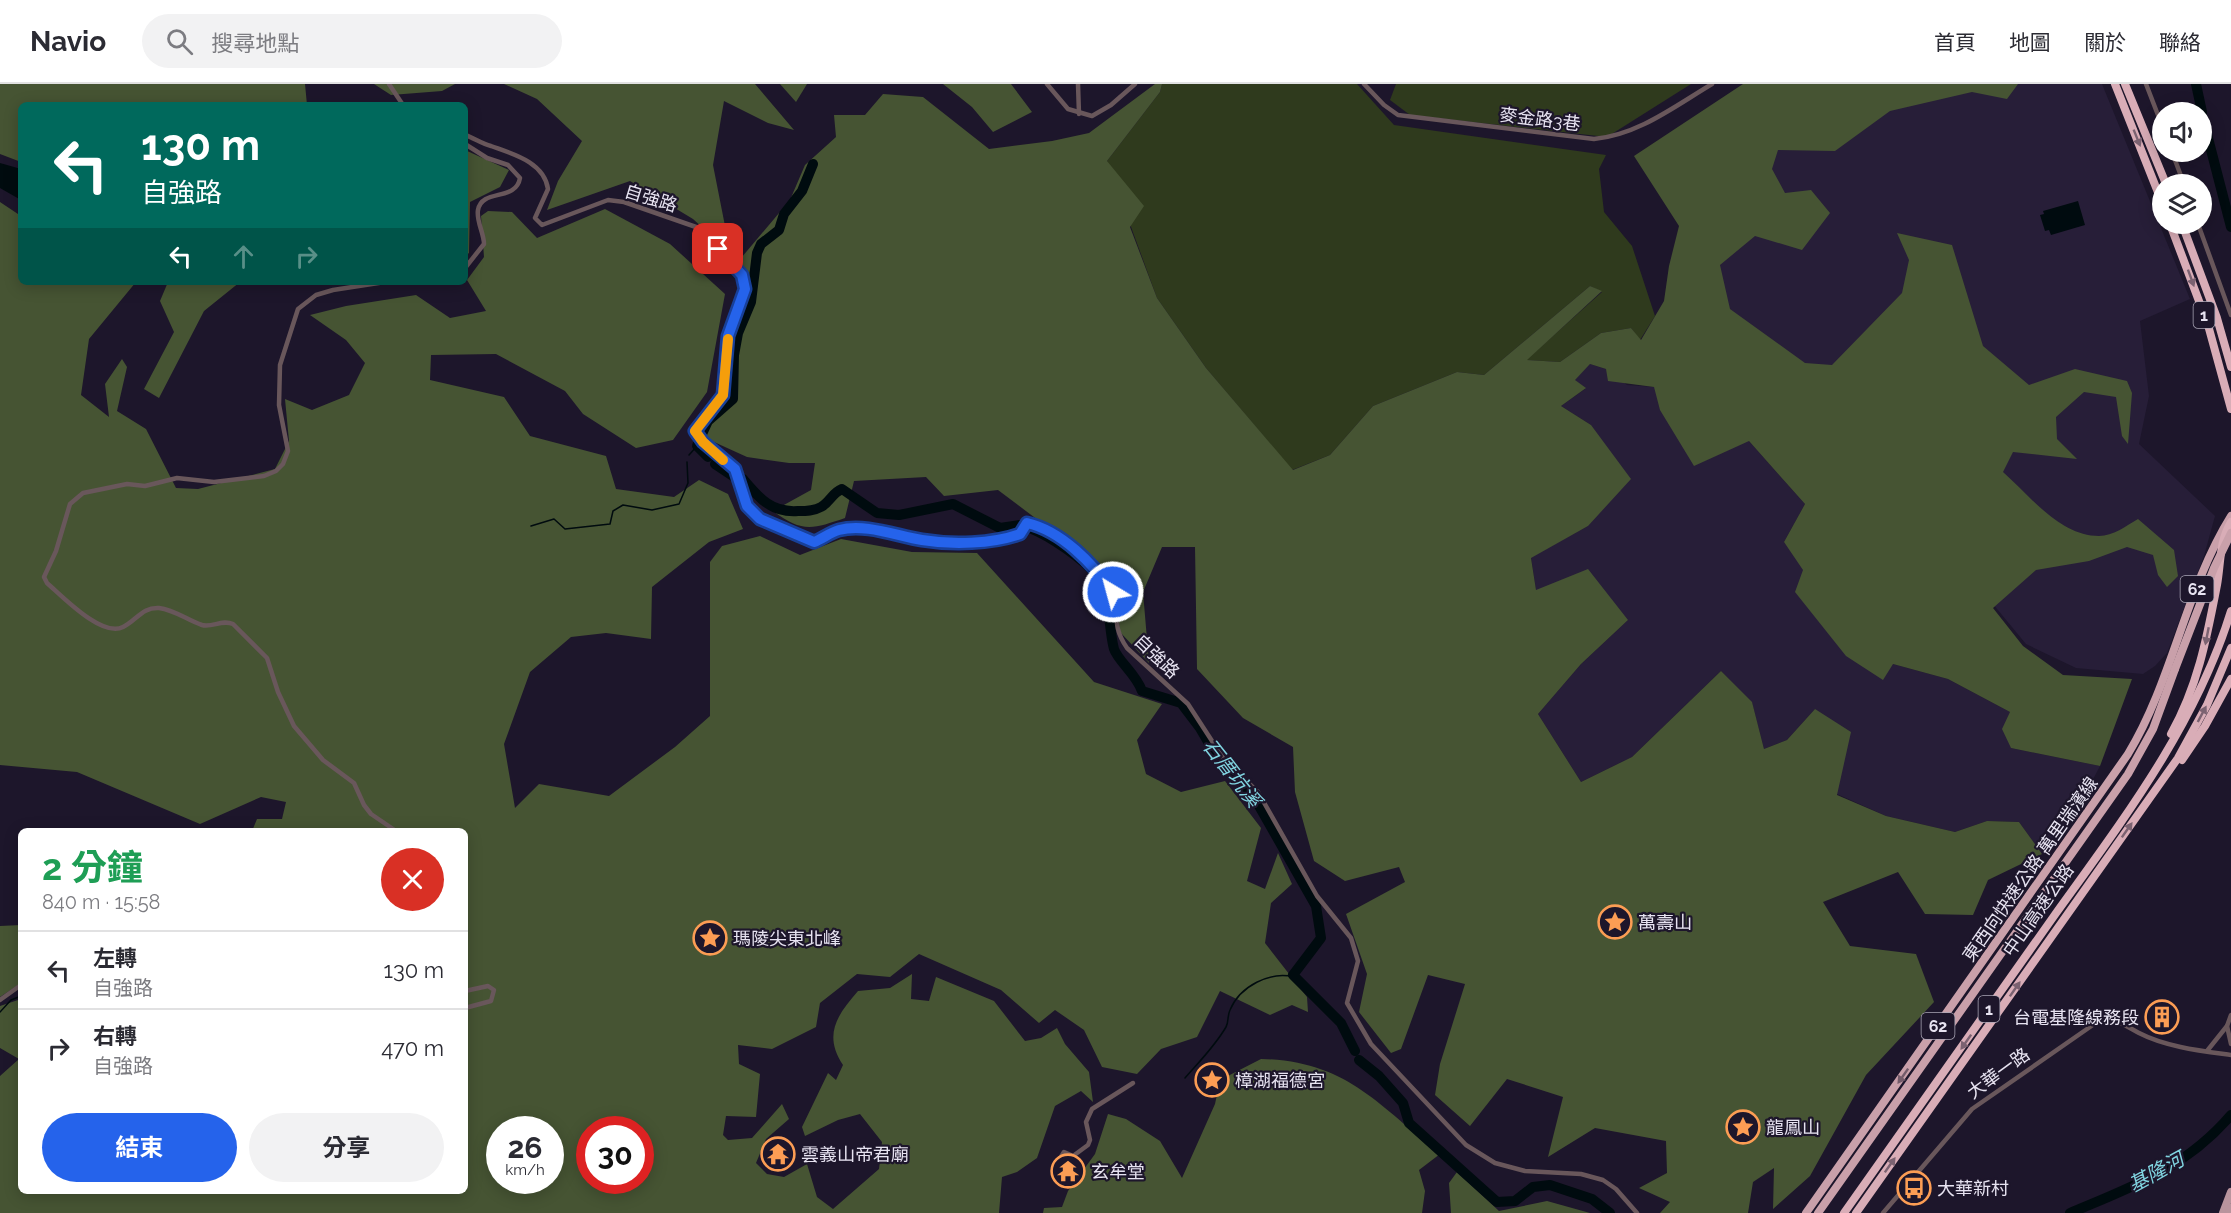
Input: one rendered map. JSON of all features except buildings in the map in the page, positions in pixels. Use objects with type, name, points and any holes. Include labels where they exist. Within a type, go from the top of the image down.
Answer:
[{"type":"highway","points":[[2115,84],[2152,177]]},
{"type":"highway","points":[[2125,84],[2162,174]]},
{"type":"highway","name":"1","points":[[2174,234],[2208,325],[2231,409]]},
{"type":"highway","name":"1","points":[[2185,234],[2217,318],[2231,366]]},
{"type":"highway","name":"東西向快速公路 萬里瑞濱線","points":[[1818,1213],[2139,756],[2161,711],[2171,667],[2207,562],[2231,516]]},
{"type":"highway","points":[[2133,806],[2193,689],[2200,670],[2218,579],[2222,544],[2231,522]]},
{"type":"highway","name":"東西向快速公路 萬里瑞濱線","points":[[1806,1213],[2128,754],[2152,709],[2231,533]]},
{"type":"highway","name":"中山高速公路","points":[[1844,1213],[2133,806],[2208,678],[2231,611]]},
{"type":"highway","name":"中山高速公路","points":[[1856,1213],[2149,799],[2188,739],[2231,648]]},
{"type":"highway","points":[[2149,799],[2163,787],[2205,726],[2231,679]]},
{"type":"main road","points":[[2223,1213],[2231,1192]]},
{"type":"main road","points":[[2229,1213],[2231,1208]]},
{"type":"street","points":[[389,84],[401,102]]},
{"type":"street","points":[[1047,84],[1068,110],[1092,116],[1112,105],[1135,84]]},
{"type":"street","points":[[1078,84],[1079,114]]},
{"type":"street","name":"麥金路3巷","points":[[1364,84],[1384,105],[1398,115],[1594,139],[1617,137],[1641,126],[1712,84]]},
{"type":"street","points":[[2146,84],[2153,102]]},
{"type":"street","name":"自強路","points":[[468,136],[489,146],[512,152],[541,172],[549,189],[535,218],[542,225],[608,200],[624,202],[696,227],[742,275],[745,289],[728,336],[723,395],[695,431],[703,442],[735,469],[747,506],[760,519],[814,542],[838,530],[853,529],[882,531],[925,540],[981,540],[1020,534],[1027,523],[1043,527],[1100,573],[1113,592],[1115,627],[1119,638],[1188,704],[1225,761],[1258,792],[1317,896],[1351,938],[1358,961],[1347,1002],[1371,1044],[1466,1145],[1495,1163],[1526,1171],[1581,1174],[1603,1180],[1616,1189],[1637,1213]]},
{"type":"street","points":[[468,146],[487,158],[508,165],[520,178],[519,186],[513,191],[484,199],[480,205],[477,213],[484,244],[468,264]]},
{"type":"street","points":[[2202,234],[2231,315]]},
{"type":"street","points":[[366,285],[316,295],[298,309],[280,365],[279,405],[288,451],[284,464],[276,471],[264,476],[214,482],[177,477],[145,486],[127,484],[84,493],[70,504],[56,551],[44,577],[47,583],[90,620],[113,628],[122,628],[145,610],[157,608],[170,611],[204,626],[227,621],[233,624],[267,658],[294,726],[323,760],[354,783],[364,805],[371,814],[392,828]]},
{"type":"street","points":[[468,990],[488,986],[494,990],[491,1001],[468,1007]]},
{"type":"street","points":[[0,1000],[18,987]]},
{"type":"street","points":[[2206,1052],[2227,1026],[2231,1016]]},
{"type":"street","name":"大華一路","points":[[1883,1213],[1972,1109],[2100,1020],[2113,1020],[2148,1037],[2206,1052],[2231,1055]]},
{"type":"street","points":[[2227,1026],[2231,1044]]},
{"type":"street","points":[[1059,1160],[1064,1152],[1073,1156],[1088,1145],[1090,1140],[1086,1122],[1092,1109],[1133,1083]]},
{"type":"shaded area","points":[[1921,84],[2102,84],[2152,206],[2152,234],[2163,234],[2190,299],[2140,321],[2149,396],[2139,444],[2215,516],[2204,556],[2167,653],[2155,666],[2143,674],[2076,668],[2026,644],[1988,598],[1719,320],[1707,228],[1804,106]]},
{"type":"shaded area","points":[[0,163],[18,168],[18,198],[0,188]]},
{"type":"shaded area","points":[[2078,201],[2085,225],[2051,235],[2049,230],[2045,231],[2040,215],[2044,214],[2043,211]]},
{"type":"shaded area","points":[[1590,364],[1606,369],[1627,385],[1654,387],[1749,441],[1805,504],[1784,542],[1893,664],[1948,679],[2010,712],[2011,748],[2100,766],[2068,827],[2042,854],[2019,822],[1987,821],[1955,832],[1886,816],[1837,794],[1815,709],[1787,740],[1764,749],[1752,703],[1721,671],[1632,757],[1581,782],[1538,714],[1581,664],[1628,620],[1536,590],[1531,557],[1588,526],[1591,425],[1561,406],[1585,389],[1574,380]]},
{"type":"green space","points":[[0,84],[305,84],[307,102],[18,102],[18,161],[0,154]]},
{"type":"green space","points":[[374,84],[455,84],[442,91],[391,95]]},
{"type":"green space","points":[[504,84],[755,84],[794,130],[768,123],[724,101],[713,165],[726,231],[715,239],[693,219],[630,181],[547,210],[558,181],[582,141],[537,99]]},
{"type":"green space","points":[[780,84],[807,84],[796,102]]},
{"type":"green space","points":[[943,84],[1011,84],[1032,112],[993,132],[972,107]]},
{"type":"green space","points":[[1155,84],[1162,84],[1160,92],[1107,161],[1144,206],[1130,227],[1157,298],[1206,368],[1293,470],[1330,455],[1373,406],[1457,372],[1484,375],[1590,286],[1602,291],[1527,360],[1560,362],[1601,333],[1631,328],[1641,340],[1664,301],[1669,266],[1679,226],[1634,156],[1743,84],[2018,84],[2007,99],[1972,92],[1890,111],[1835,151],[1778,150],[1772,169],[1785,193],[1811,190],[1830,213],[1802,250],[1755,236],[1720,265],[1730,309],[1805,363],[1832,365],[1902,293],[1909,260],[1897,233],[1952,245],[1983,346],[2029,385],[2075,369],[2127,381],[2132,393],[2128,444],[2122,436],[2116,397],[2084,392],[2056,417],[2057,439],[2077,459],[2013,452],[2003,472],[2046,513],[2071,529],[2085,534],[2099,536],[2109,534],[2138,519],[2174,550],[2178,576],[2167,587],[2158,575],[2153,555],[2127,547],[2089,561],[2036,570],[1993,608],[2023,646],[2063,675],[2132,679],[2100,766],[2011,748],[2002,729],[2010,712],[1948,679],[1893,664],[1883,680],[1846,656],[1795,592],[1803,570],[1784,542],[1805,504],[1749,441],[1694,466],[1660,410],[1654,387],[1608,381],[1606,369],[1590,364],[1575,380],[1586,388],[1561,406],[1591,425],[1631,479],[1588,526],[1531,558],[1536,590],[1588,569],[1628,620],[1581,664],[1538,714],[1581,782],[1632,757],[1721,671],[1752,702],[1764,749],[1787,740],[1815,709],[1851,732],[1837,795],[1886,816],[1955,832],[1987,821],[2019,822],[2042,854],[1988,880],[1973,915],[1925,914],[1898,872],[1823,902],[1850,946],[1916,954],[1934,1002],[1866,1075],[1810,1176],[1773,1209],[1774,1168],[1753,1182],[1748,1213],[1660,1213],[1670,1202],[1639,1188],[1667,1173],[1666,1141],[1595,1128],[1548,1157],[1563,1097],[1507,1079],[1470,1126],[1435,1095],[1440,1064],[1465,984],[1428,975],[1401,1049],[1391,1053],[1359,1012],[1367,974],[1346,914],[1405,882],[1399,867],[1345,881],[1314,861],[1295,792],[1293,747],[1243,718],[1197,669],[1195,547],[1162,547],[1143,592],[1149,663],[1120,632],[1116,595],[1099,566],[998,490],[944,496],[926,477],[854,481],[845,518],[824,525],[800,526],[773,511],[811,490],[815,463],[789,463],[747,457],[703,437],[714,420],[735,371],[748,292],[736,264],[790,200],[805,165],[836,137],[834,115],[865,115],[883,94],[923,97],[989,149],[1052,141],[1089,133]]},
{"type":"green space","points":[[1162,84],[1357,84],[1394,125],[1606,155],[1599,169],[1604,212],[1632,246],[1655,316],[1640,340],[1631,328],[1601,333],[1560,362],[1526,360],[1602,292],[1590,286],[1484,375],[1457,372],[1373,406],[1330,455],[1292,470],[1206,368],[1157,298],[1107,161],[1160,92]]},
{"type":"green space","points":[[1396,84],[1691,84],[1607,137],[1410,115],[1390,100]]},
{"type":"green space","points":[[468,151],[509,170],[500,187],[470,202],[469,253]]},
{"type":"green space","points":[[0,202],[18,214],[18,285],[134,285],[89,339],[81,395],[109,417],[105,384],[122,359],[127,367],[117,411],[146,429],[176,488],[198,489],[275,469],[289,441],[285,399],[312,410],[349,395],[365,363],[346,340],[310,315],[346,306],[416,295],[450,318],[486,311],[468,282],[484,257],[481,216],[488,211],[512,212],[537,238],[605,209],[670,244],[725,294],[707,392],[673,440],[636,448],[583,414],[565,391],[496,354],[431,355],[430,380],[504,397],[530,436],[606,456],[616,489],[674,497],[699,480],[728,494],[743,529],[709,542],[652,587],[651,639],[606,633],[571,637],[530,672],[504,744],[515,808],[539,784],[609,796],[675,747],[710,716],[710,562],[722,546],[760,536],[800,555],[841,539],[912,552],[977,553],[1094,682],[1162,704],[1137,740],[1146,774],[1181,792],[1225,781],[1261,828],[1247,881],[1265,889],[1278,853],[1292,884],[1271,903],[1265,943],[1307,997],[1308,1012],[1292,1005],[1270,1015],[1220,991],[1197,1037],[1161,1049],[1137,1074],[1102,1067],[1084,1030],[1055,1010],[1039,1023],[1001,990],[919,954],[890,977],[857,974],[820,1003],[816,1027],[772,1049],[738,1045],[739,1064],[760,1074],[756,1117],[726,1116],[723,1135],[728,1140],[752,1138],[782,1104],[789,1119],[766,1139],[756,1163],[767,1174],[784,1177],[807,1164],[817,1197],[833,1209],[879,1169],[882,1142],[860,1114],[838,1120],[805,1136],[802,1127],[828,1073],[836,1080],[843,1065],[837,1054],[833,1035],[844,1008],[858,991],[890,988],[912,974],[911,999],[929,1001],[936,977],[994,1001],[1025,1041],[1041,1038],[1057,1028],[1065,1044],[1089,1072],[1093,1102],[1081,1091],[1055,1106],[1037,1158],[1017,1172],[1002,1177],[999,1213],[0,1213],[0,1076],[18,1060],[18,1194],[468,1194],[468,828],[253,828],[257,819],[282,819],[286,802],[261,797],[200,824],[77,772],[0,765]]},
{"type":"green space","points":[[167,285],[236,285],[204,311],[159,398],[144,389],[174,332],[160,301]]},
{"type":"green space","points":[[18,925],[18,985],[0,997],[0,926]]},
{"type":"green space","points":[[18,1000],[18,1058],[0,1048],[0,1006]]},
{"type":"green space","points":[[1261,1059],[1317,1068],[1339,1077],[1379,1103],[1440,1154],[1419,1170],[1425,1191],[1422,1213],[1043,1213],[1044,1208],[1062,1207],[1068,1191],[1095,1154],[1108,1114],[1126,1119],[1160,1141],[1182,1178],[1215,1104],[1220,1080]]},
{"type":"green space","points":[[1457,1172],[1499,1211],[1547,1201],[1590,1213],[1451,1213],[1449,1183]]},
{"type":"waterway","name":"基隆河","points":[[2196,84],[2200,102]]},
{"type":"waterway","name":"基隆河","points":[[2212,154],[2231,227]]},
{"type":"waterway","name":"石厝坑溪","points":[[702,434],[708,421],[733,399],[734,355],[738,333],[751,302],[757,253],[761,244],[779,230],[784,214],[802,191],[813,164]]},
{"type":"waterway","name":"石厝坑溪","points":[[698,443],[697,446],[708,457]]},
{"type":"waterway","points":[[689,455],[697,446]]},
{"type":"waterway","points":[[531,526],[554,519],[565,529],[610,524],[613,511],[623,505],[652,510],[679,504],[688,483],[687,462]]},
{"type":"waterway","name":"石厝坑溪","points":[[715,464],[733,476]]},
{"type":"waterway","name":"石厝坑溪","points":[[743,479],[766,503],[780,510],[813,510],[824,505],[842,489],[877,513],[899,515],[953,504],[1000,528],[1020,525]]},
{"type":"waterway","name":"石厝坑溪","points":[[1030,528],[1066,549],[1084,562],[1097,576],[1105,592],[1114,649],[1142,691],[1181,703],[1200,728],[1221,764],[1254,797],[1316,906],[1321,938],[1293,975],[1341,1023],[1355,1051]]},
{"type":"waterway","points":[[1185,1078],[1222,1034],[1227,1025],[1230,1010],[1248,987],[1275,976],[1294,977]]},
{"type":"waterway","points":[[0,1012],[11,1000],[18,997]]},
{"type":"waterway","name":"石厝坑溪","points":[[1359,1060],[1379,1076],[1403,1103],[1409,1123],[1497,1202],[1515,1201],[1533,1187],[1550,1185],[1592,1199],[1610,1213]]},
{"type":"waterway","name":"基隆河","points":[[2070,1213],[2136,1185],[2177,1162],[2196,1149],[2231,1115]]},
{"type":"slow traffic","points":[[723,460],[703,442],[695,431],[723,395],[728,339]]},
{"type":"place","name":"萬壽山","points":[[1615,922]]},
{"type":"place","name":"瑪陵尖東北峰","points":[[710,938]]},
{"type":"place","name":"台電基隆線務段","points":[[2162,1017]]},
{"type":"place","name":"樟湖福德宮","points":[[1212,1080]]},
{"type":"place","name":"龍鳳山","points":[[1743,1127]]},
{"type":"place","name":"雲義山帝君廟","points":[[778,1154]]},
{"type":"place","name":"玄牟堂","points":[[1068,1171]]},
{"type":"place","name":"大華新村","points":[[1914,1188]]},
{"type":"route","points":[[718,249],[742,275],[745,289],[728,336],[723,395],[695,431],[703,442],[735,469],[747,506],[760,519],[796,537],[814,542],[838,530],[853,529],[882,531],[925,540],[951,542],[981,540],[1012,537],[1020,534],[1027,523],[1043,527],[1090,563],[1113,592]]}]
